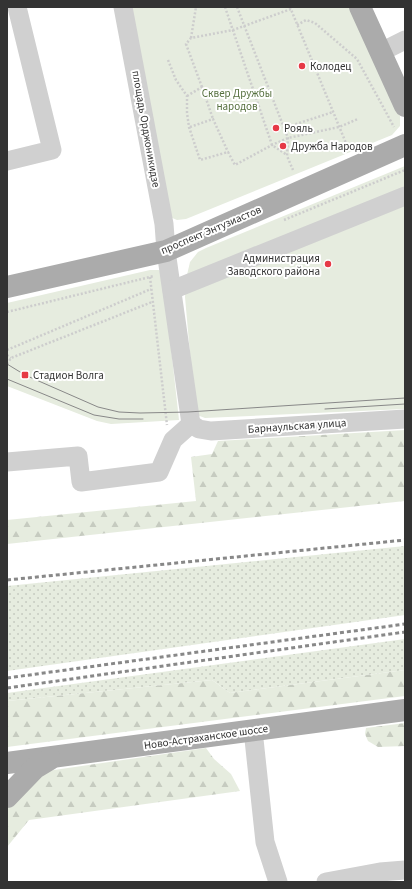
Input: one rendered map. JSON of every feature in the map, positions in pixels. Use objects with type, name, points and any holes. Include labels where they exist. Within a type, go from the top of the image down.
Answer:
[{"type":"main road","points":[[360,7],[405,106]]},
{"type":"main road","name":"проспект Энтузиастов","points":[[7,287],[166,251],[400,136]]},
{"type":"main road","name":"Ново-Астраханское шоссе","points":[[7,763],[405,710]]},
{"type":"main road","points":[[7,797],[35,768],[53,758]]},
{"type":"street","points":[[7,161],[52,150],[17,7]]},
{"type":"street","name":"площадь Орджоникидзе","points":[[123,7],[164,224],[166,251],[188,412],[191,424]]},
{"type":"street","points":[[381,52],[405,40]]},
{"type":"street","points":[[172,290],[405,196]]},
{"type":"street","name":"Барнаульская улица","points":[[191,424],[199,429],[211,431],[405,419]]},
{"type":"street","points":[[7,462],[78,456],[81,482],[159,472],[173,440],[191,424]]},
{"type":"street","points":[[253,730],[265,842],[278,882]]},
{"type":"street","points":[[326,882],[380,872],[405,870]]},
{"type":"path","points":[[196,7],[191,38],[186,44],[213,119],[235,165],[288,138],[339,127],[358,119]]},
{"type":"path","points":[[225,7],[272,145],[287,156]]},
{"type":"path","points":[[237,7],[288,138],[287,156],[293,170]]},
{"type":"path","points":[[191,38],[233,30],[290,8],[348,148]]},
{"type":"path","points":[[298,25],[306,20],[315,23],[357,59],[400,136]]},
{"type":"path","points":[[168,60],[176,80],[187,96],[189,127],[200,160],[228,152]]},
{"type":"path","points":[[187,96],[202,87]]},
{"type":"path","points":[[284,128],[333,112]]},
{"type":"path","points":[[189,127],[213,119]]},
{"type":"path","points":[[308,209],[405,170]]},
{"type":"path","points":[[150,278],[168,429],[173,440]]},
{"type":"path","points":[[7,350],[151,289]]},
{"type":"path","points":[[7,364],[11,358],[152,302]]},
{"type":"path","points":[[7,355],[11,358]]},
{"type":"green space","name":"Сквер Дружбы народов","points":[[127,7],[351,7],[400,116],[400,126],[392,135],[186,219],[177,220],[170,217]]},
{"type":"green space","points":[[405,166],[405,409],[205,418],[197,415],[195,410],[185,297],[190,262],[198,252]]},
{"type":"green space","points":[[150,270],[159,270],[163,276],[179,420],[111,424],[97,421],[7,386],[7,303]]},
{"type":"green space","points":[[405,430],[405,501],[7,544],[7,520],[196,501],[191,457],[212,454],[218,441]]},
{"type":"green space","points":[[405,546],[405,615],[7,671],[7,586]]},
{"type":"green space","points":[[405,639],[405,670],[230,693],[212,680],[7,701],[7,693]]},
{"type":"green space","points":[[405,670],[405,696],[7,747],[7,701],[212,680],[230,693]]},
{"type":"green space","points":[[405,723],[405,746],[378,747],[368,741],[365,734],[366,728]]},
{"type":"green space","points":[[206,748],[214,759],[231,774],[240,791],[29,820],[7,847],[7,809],[30,784],[47,771]]},
{"type":"tram line","points":[[7,364],[25,375],[98,407],[119,412],[188,412],[405,398]]},
{"type":"tram line","points":[[7,379],[94,415],[119,419],[143,419]]},
{"type":"tram line","points":[[325,409],[405,404]]},
{"type":"railway","points":[[7,580],[405,540]]},
{"type":"railway","points":[[7,678],[405,624]]},
{"type":"railway","points":[[7,688],[405,632]]},
{"type":"place","name":"Колодец","points":[[302,66]]},
{"type":"place","name":"Рояль","points":[[276,128]]},
{"type":"place","name":"Дружба Народов","points":[[283,146]]},
{"type":"place","name":"Администрация Заводского района","points":[[328,264]]},
{"type":"place","name":"Стадион Волга","points":[[25,375]]}]
